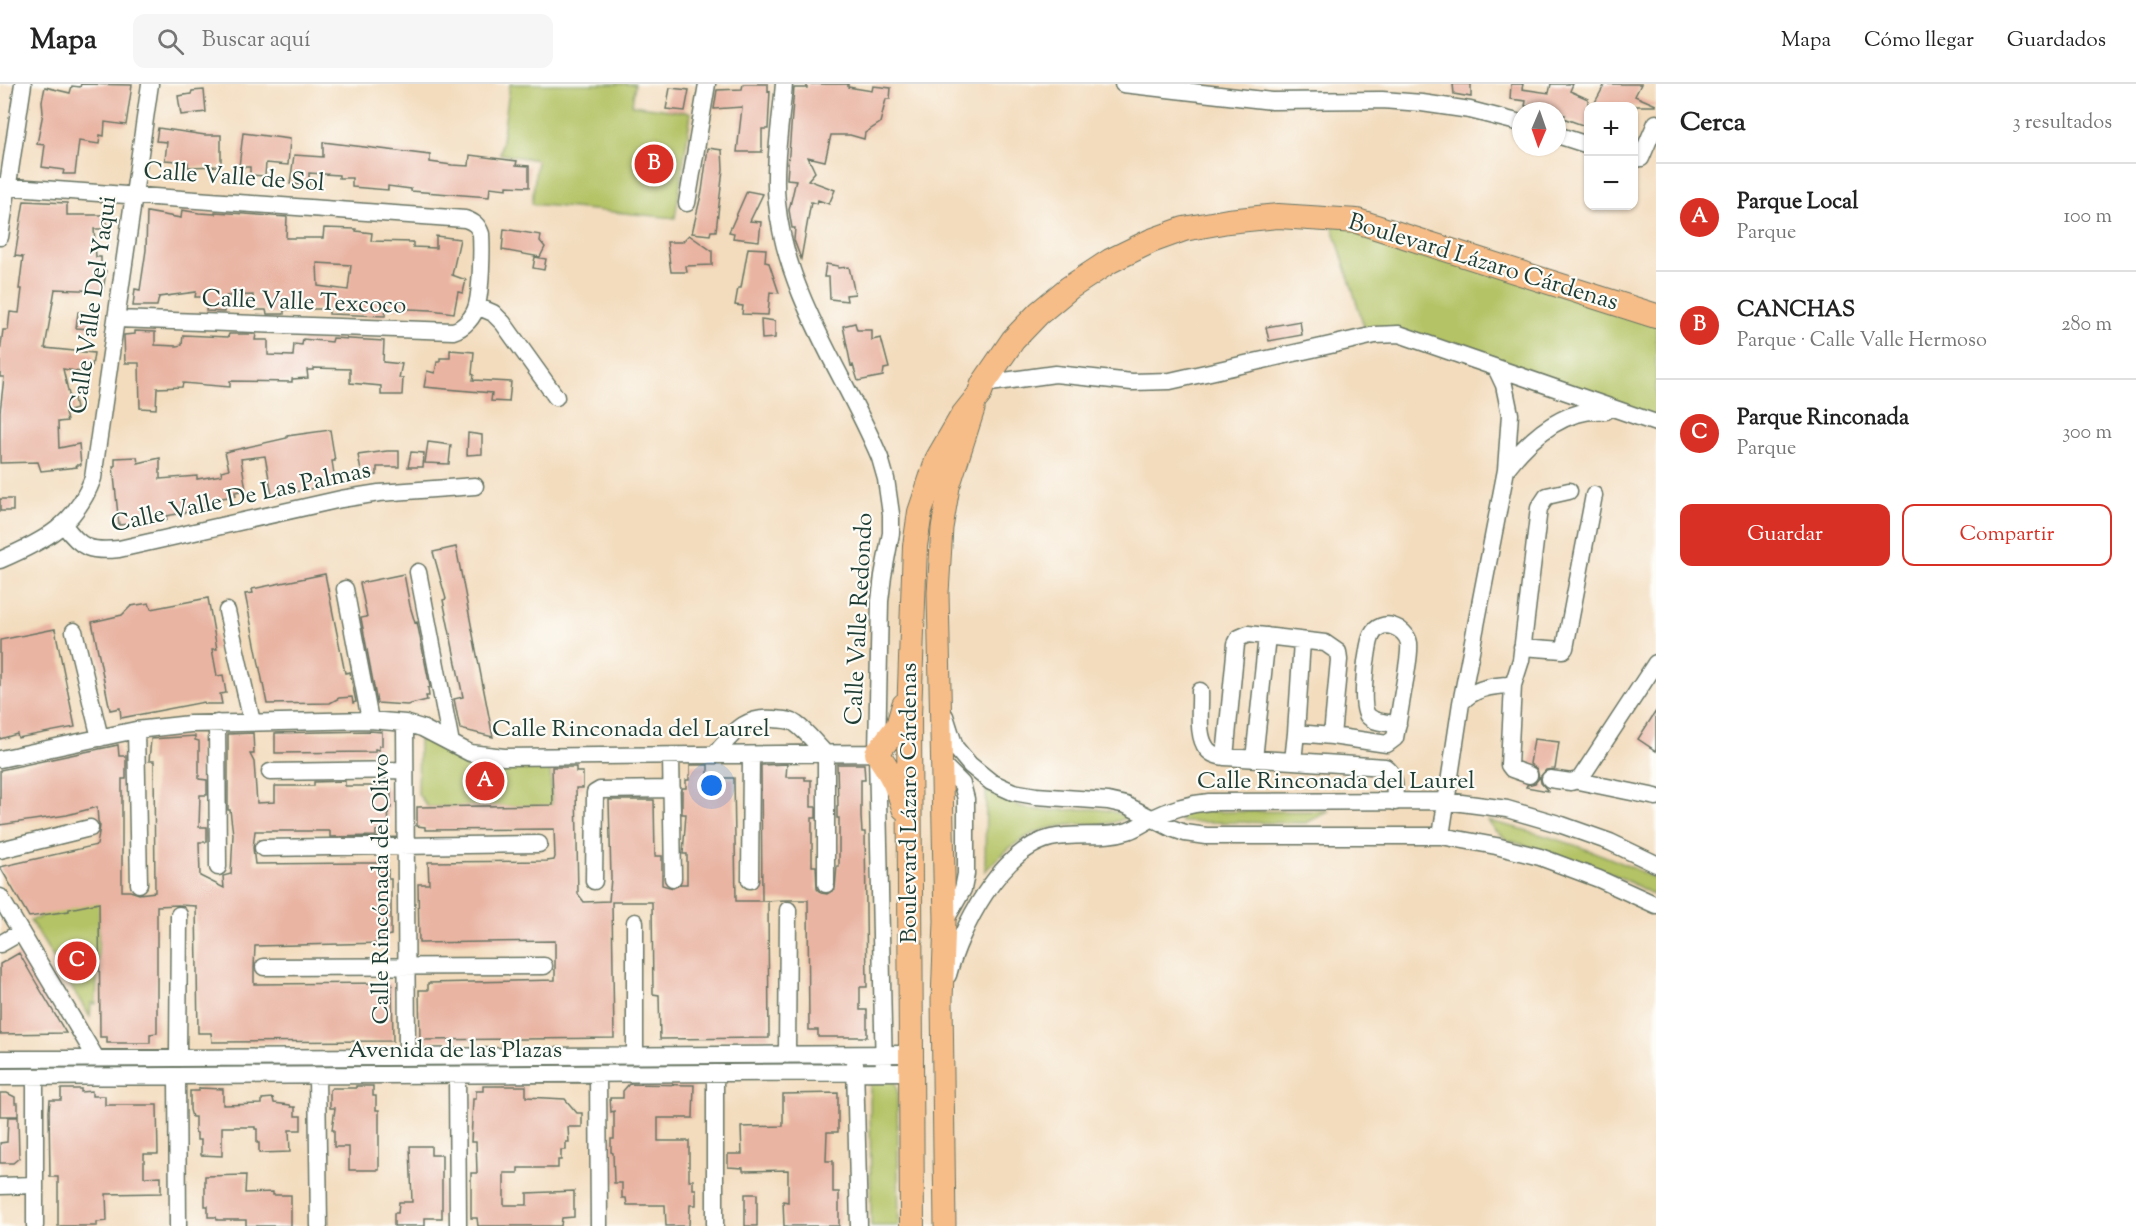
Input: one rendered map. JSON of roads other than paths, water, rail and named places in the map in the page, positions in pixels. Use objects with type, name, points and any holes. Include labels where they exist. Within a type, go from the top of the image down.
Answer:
[{"type":"highway","name":"Boulevard Lázaro Cárdenas","points":[[912,1226],[910,676],[915,546],[920,512],[929,483],[948,438],[1013,340],[1039,313],[1069,288],[1110,261],[1151,241],[1184,230],[1238,220],[1278,216],[1357,221],[1656,316]]},
{"type":"highway","points":[[910,676],[898,726],[877,753],[889,770],[901,796],[910,835]]},
{"type":"highway","points":[[912,1169],[926,1226]]},
{"type":"main road","name":"Boulevard Lázaro Cárdenas","points":[[945,1226],[942,1000],[945,921],[938,593],[942,528],[949,487],[981,390]]},
{"type":"street","points":[[0,237],[3,186],[24,84]]},
{"type":"street","name":"Calle Valle Del Yaqui","points":[[64,525],[87,495],[93,478],[150,84]]},
{"type":"street","points":[[687,203],[706,84]]},
{"type":"street","name":"Calle Valle Redondo","points":[[784,84],[776,184],[786,257],[807,309],[880,458],[890,507],[891,533],[880,601],[877,753],[884,1072]]},
{"type":"street","points":[[1123,84],[1272,101],[1382,100],[1422,103],[1470,110],[1512,121]]},
{"type":"street","points":[[1638,159],[1641,158],[1656,123]]},
{"type":"street","points":[[1566,138],[1584,144]]},
{"type":"street","name":"Calle Valle de Sol","points":[[3,186],[465,219],[478,227],[481,234],[477,306]]},
{"type":"street","points":[[477,306],[493,313],[503,323],[556,397]]},
{"type":"street","name":"Calle Valle Texcoco","points":[[117,319],[439,332],[461,329],[477,306]]},
{"type":"street","points":[[981,390],[1055,374],[1132,382],[1170,381],[1386,334],[1399,334],[1656,423]]},
{"type":"street","points":[[1441,836],[1461,703],[1506,470],[1510,414],[1504,385],[1496,368]]},
{"type":"street","points":[[1506,470],[1518,453],[1537,435],[1573,414],[1589,410],[1623,412]]},
{"type":"street","name":"Calle Valle De Las Palmas","points":[[64,525],[75,541],[89,549],[103,551],[340,499],[388,492],[475,486]]},
{"type":"street","points":[[1528,775],[1512,769],[1509,765],[1513,685],[1521,660],[1539,508],[1547,496],[1569,491]]},
{"type":"street","points":[[1522,647],[1563,650],[1565,648],[1594,495]]},
{"type":"street","points":[[0,560],[28,548],[64,525]]},
{"type":"street","points":[[418,572],[451,743]]},
{"type":"street","points":[[345,589],[370,720]]},
{"type":"street","points":[[227,611],[252,722]]},
{"type":"street","points":[[1296,733],[1387,744],[1395,738],[1398,724],[1410,650],[1405,633],[1397,627],[1387,626],[1377,628],[1372,633],[1369,643],[1365,668],[1364,706],[1369,718],[1398,724]]},
{"type":"street","points":[[74,631],[99,738]]},
{"type":"street","points":[[1225,757],[1236,644],[1239,638],[1248,634],[1325,643],[1338,652],[1332,736]]},
{"type":"street","points":[[1254,759],[1267,636]]},
{"type":"street","points":[[1293,761],[1302,641]]},
{"type":"street","points":[[1578,781],[1656,663]]},
{"type":"street","points":[[1461,703],[1473,692],[1513,685]]},
{"type":"street","points":[[1200,691],[1203,740],[1207,749],[1215,755],[1385,767],[1394,778],[1395,802]]},
{"type":"street","points":[[940,701],[955,747],[970,765],[991,782],[1013,792],[1036,796],[1108,801],[1126,806],[1171,828],[1206,836],[1441,836],[1540,857],[1599,879],[1656,905]]},
{"type":"street","points":[[714,755],[738,729],[761,718],[791,720],[826,754],[826,884]]},
{"type":"street","name":"Calle Rinconada del Laurel","points":[[0,759],[136,730],[217,723],[370,720],[405,723],[422,728],[470,753],[504,757],[877,753]]},
{"type":"street","points":[[217,723],[218,867]]},
{"type":"street","name":"Calle Rincónada del Olivo","points":[[405,723],[407,1055]]},
{"type":"street","points":[[136,730],[139,884]]},
{"type":"street","points":[[750,880],[751,755]]},
{"type":"street","points":[[671,756],[673,878]]},
{"type":"street","points":[[270,772],[405,770]]},
{"type":"street","points":[[1550,779],[1578,781],[1656,797]]},
{"type":"street","points":[[594,881],[596,793],[600,790],[672,789]]},
{"type":"street","name":"Calle Rinconada del Laurel","points":[[942,1000],[952,959],[965,931],[992,884],[1008,864],[1029,848],[1050,838],[1110,835],[1130,831],[1153,818],[1187,804],[1446,801],[1508,809],[1562,825],[1610,842],[1656,864]]},
{"type":"street","points":[[0,850],[90,828]]},
{"type":"street","points":[[263,848],[539,844]]},
{"type":"street","points":[[0,897],[96,1058]]},
{"type":"street","points":[[787,1054],[788,910]]},
{"type":"street","points":[[178,1057],[179,915]]},
{"type":"street","points":[[635,922],[635,1055]]},
{"type":"street","points":[[0,944],[21,932]]},
{"type":"street","points":[[264,967],[544,966]]},
{"type":"street","points":[[855,1054],[859,1226]]},
{"type":"street","name":"Avenida de las Plazas","points":[[0,1059],[884,1054],[910,1063]]},
{"type":"street","name":"Avenida de las Plazas","points":[[0,1077],[884,1072],[910,1063]]},
{"type":"street","points":[[715,1074],[715,1226]]},
{"type":"street","points":[[598,1075],[599,1226]]},
{"type":"street","points":[[317,1076],[319,1226]]},
{"type":"street","points":[[457,1076],[458,1226]]},
{"type":"street","points":[[35,1077],[35,1226]]},
{"type":"street","points":[[177,1077],[178,1226]]},
{"type":"street","points":[[0,1186],[35,1185]]},
{"type":"place","name":"CANCHAS","points":[[654,164]]},
{"type":"place","name":"Parque Local","points":[[485,781]]},
{"type":"place","name":"Parque Rinconada","points":[[77,961]]}]
